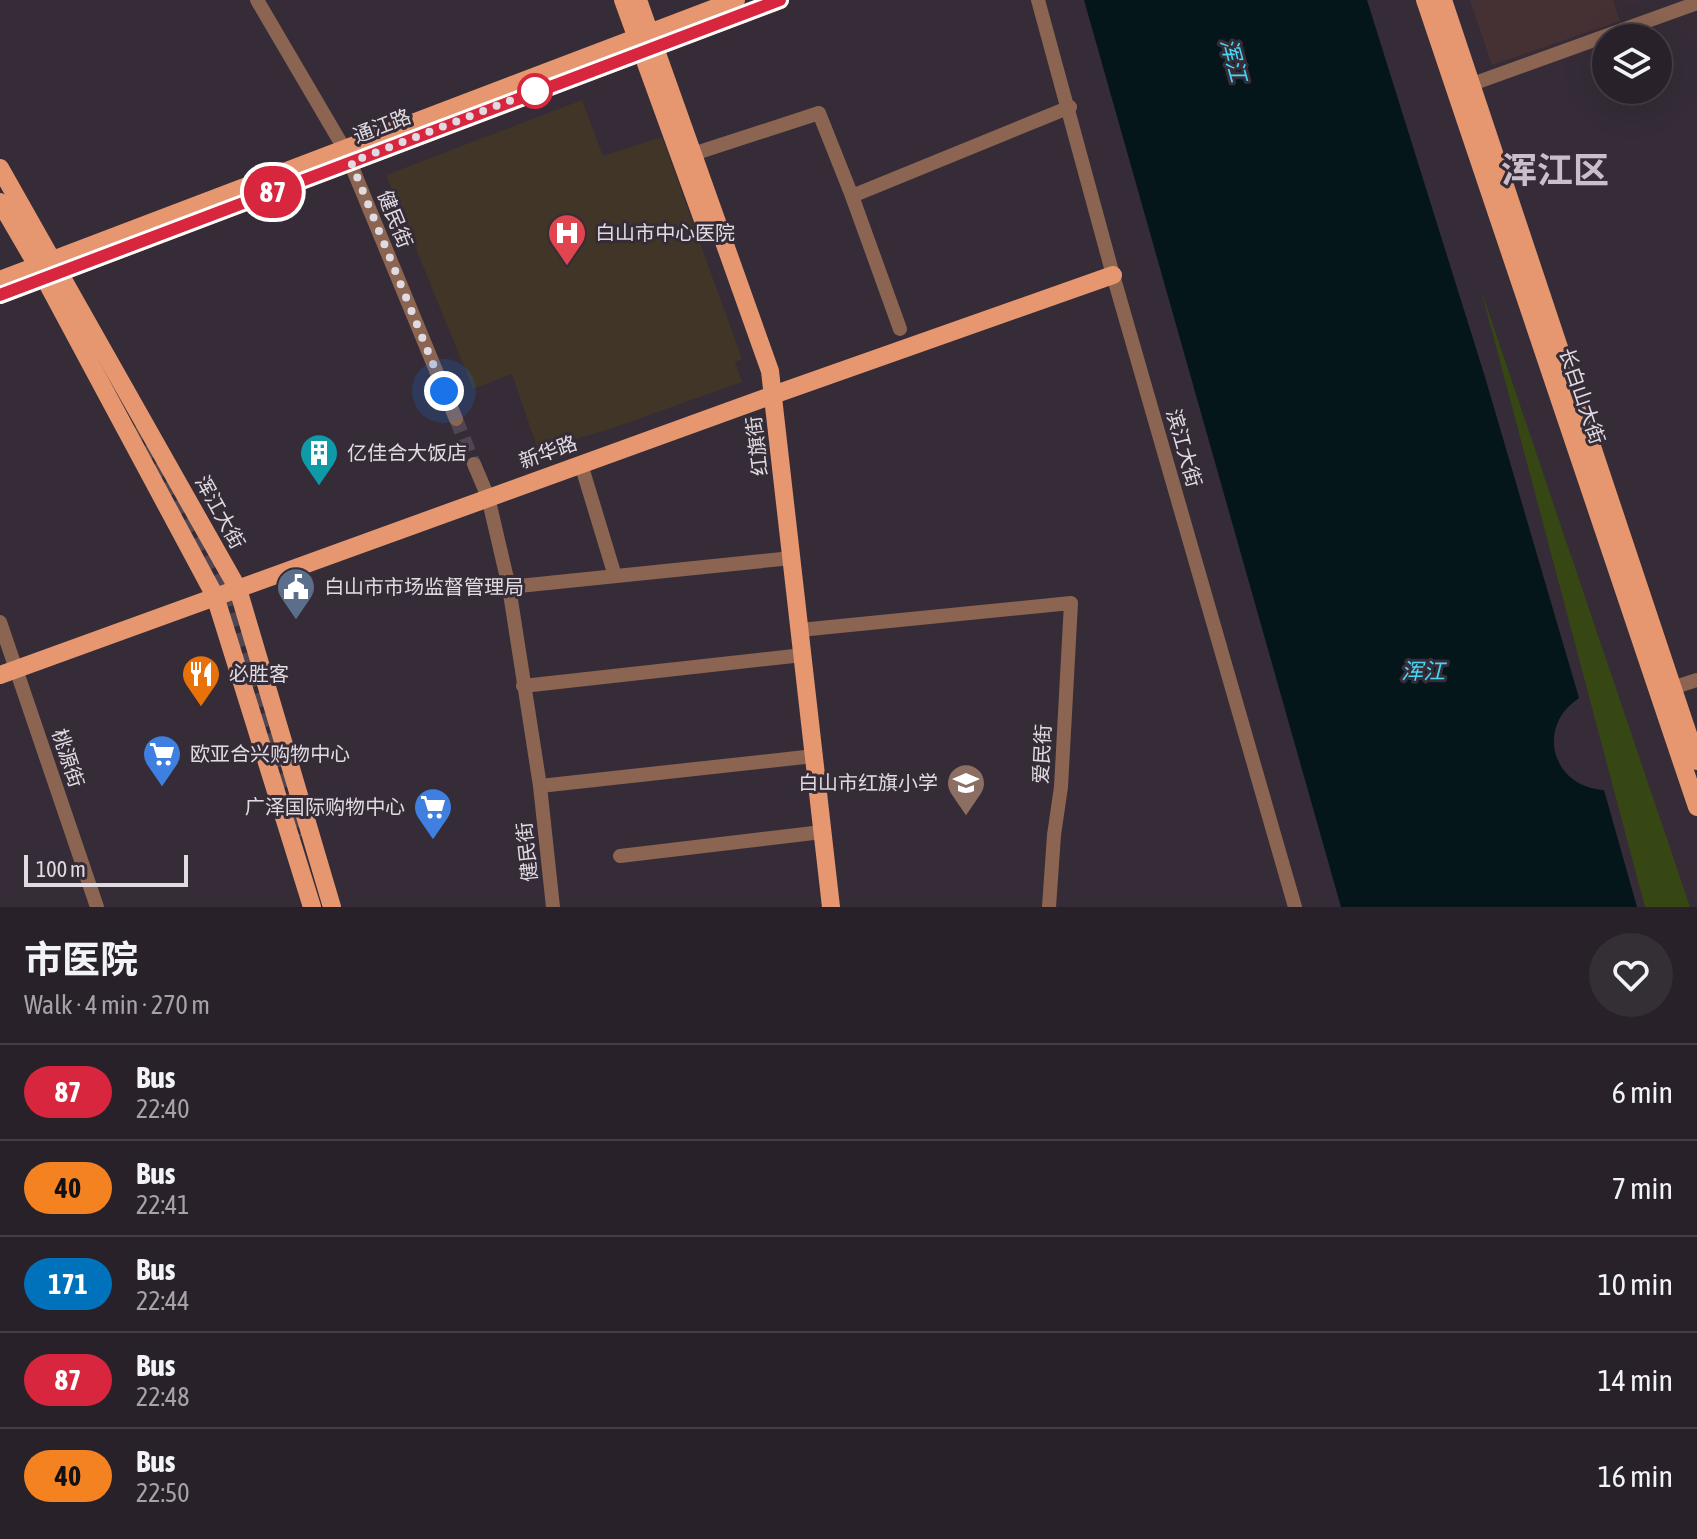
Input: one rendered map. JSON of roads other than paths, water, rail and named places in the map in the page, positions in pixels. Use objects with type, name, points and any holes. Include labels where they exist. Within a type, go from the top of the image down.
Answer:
[{"type":"main road","points":[[623,0],[645,42],[761,377],[773,395]]},
{"type":"main road","name":"红旗街","points":[[638,0],[645,42],[693,154],[770,371],[831,907]]},
{"type":"main road","name":"通江路","points":[[645,42],[736,0]]},
{"type":"main road","name":"通江路","points":[[0,295],[49,270],[645,42],[780,0]]},
{"type":"main road","name":"长白山大街","points":[[1425,0],[1463,87],[1667,690],[1697,761]]},
{"type":"main road","name":"长白山大街","points":[[1443,0],[1463,87]]},
{"type":"main road","name":"浑江大街","points":[[0,168],[215,596],[312,907]]},
{"type":"main road","name":"浑江大街","points":[[0,202],[49,270],[238,589],[332,907]]},
{"type":"main road","name":"通江路","points":[[0,280],[49,270]]},
{"type":"main road","name":"新华路","points":[[9,672],[488,497],[1113,275]]},
{"type":"main road","name":"长白山大街","points":[[1688,741],[1697,807]]},
{"type":"street","name":"健民街","points":[[257,0],[348,156],[456,419]]},
{"type":"street","name":"滨江大街","points":[[1038,0],[1070,107],[1113,275],[1295,907]]},
{"type":"street","points":[[1463,87],[1697,3]]},
{"type":"street","points":[[852,196],[1070,107]]},
{"type":"street","points":[[693,154],[819,113],[900,329]]},
{"type":"street","name":"健民街","points":[[474,464],[488,497],[509,587],[540,786],[553,907]]},
{"type":"street","points":[[581,464],[615,576]]},
{"type":"street","points":[[509,587],[792,558]]},
{"type":"street","name":"爱民街","points":[[800,630],[1071,603],[1061,787],[1049,907]]},
{"type":"street","name":"桃源街","points":[[0,622],[9,672],[97,907]]},
{"type":"street","points":[[523,686],[803,655]]},
{"type":"street","points":[[1667,690],[1697,680]]},
{"type":"street","points":[[540,786],[814,756]]},
{"type":"street","points":[[620,856],[822,832]]},
{"type":"water","name":"浑江","points":[[1084,0],[1367,0],[1485,377],[1579,698],[1565,710],[1557,724],[1554,739],[1556,754],[1572,778],[1586,786],[1604,790],[1637,907],[1341,907]]},
{"type":"tunnel","points":[[456,419],[474,464]]},
{"type":"tunnel","points":[[136,427],[228,595],[302,836]]},
{"type":"place","name":"白山市中心医院","points":[[567,267]]},
{"type":"place","name":"亿佳合大饭店","points":[[319,487]]},
{"type":"place","name":"白山市市场监督管理局","points":[[296,621]]},
{"type":"place","name":"必胜客","points":[[201,708]]},
{"type":"place","name":"欧亚合兴购物中心","points":[[162,788]]},
{"type":"place","name":"白山市红旗小学","points":[[966,817]]},
{"type":"place","name":"广泽国际购物中心","points":[[433,841]]},
{"type":"district","name":"浑江区","points":[[1555,170]]}]
